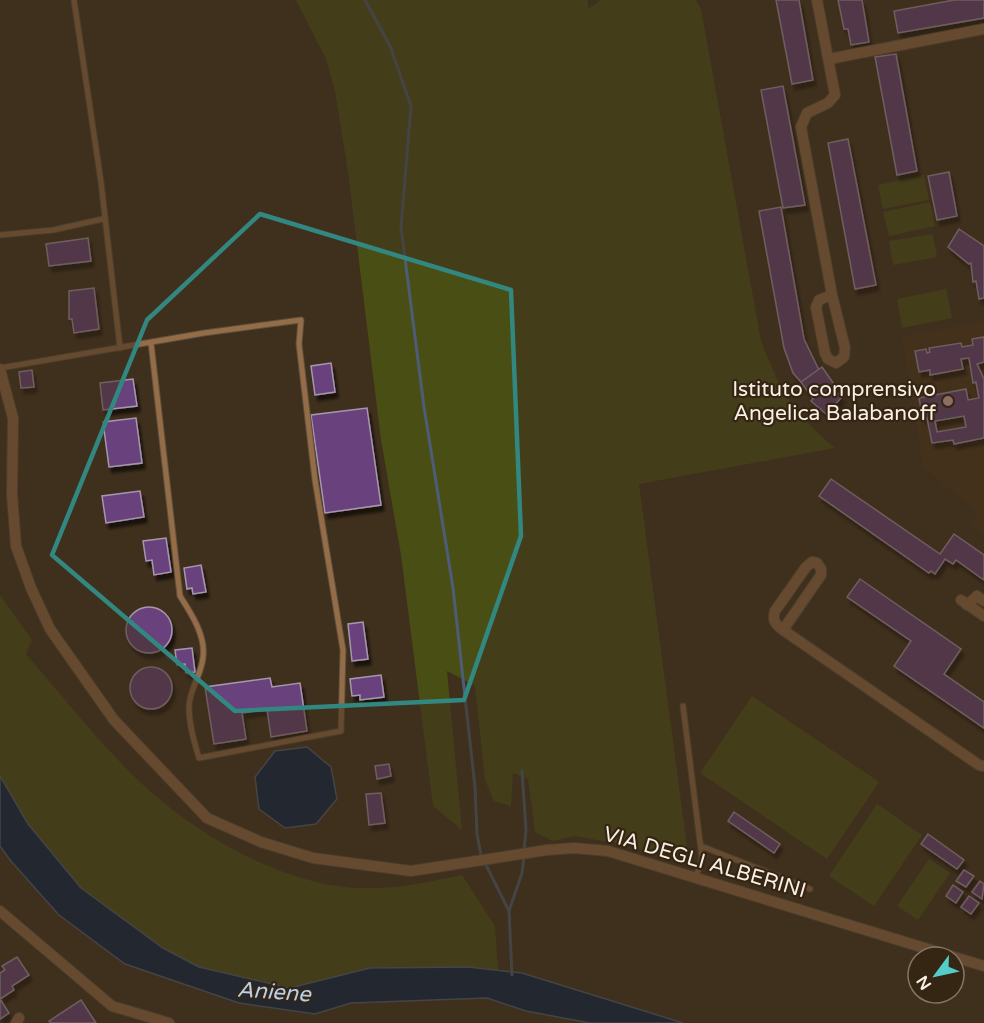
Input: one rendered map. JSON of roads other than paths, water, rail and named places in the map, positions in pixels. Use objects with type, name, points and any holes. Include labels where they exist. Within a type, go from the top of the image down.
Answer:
[{"type":"street","points":[[817,0],[835,95],[831,101],[807,112],[801,127],[832,295],[846,353],[843,359],[836,363],[828,359],[825,353],[816,307],[819,300],[832,295]]},
{"type":"street","points":[[829,59],[984,29]]},
{"type":"street","name":"VIA DEGLI ALBERINI","points":[[0,369],[13,418],[12,494],[16,546],[31,588],[50,628],[76,669],[114,720],[207,818],[261,842],[313,858],[411,871],[547,850],[574,848],[608,851],[915,945]]},
{"type":"street","points":[[783,630],[821,575],[817,563],[812,562],[806,567],[775,611],[774,621],[783,630],[984,766]]},
{"type":"street","points":[[984,601],[977,596],[964,603],[984,616]]},
{"type":"street","points":[[0,911],[112,1006],[169,1023]]},
{"type":"street","name":"VIA DEGLI ALBERINI","points":[[966,961],[984,966]]},
{"type":"lane","points":[[74,0],[101,182],[103,219],[120,348]]},
{"type":"lane","points":[[0,235],[53,230],[103,219]]},
{"type":"lane","points":[[0,369],[204,333],[301,320],[299,344],[315,480],[343,650],[341,731],[199,758],[191,733],[189,705],[203,658],[201,638],[193,616],[180,596],[151,343]]},
{"type":"lane","points":[[683,706],[702,858],[696,877]]},
{"type":"lane","points":[[701,846],[810,889]]},
{"type":"water","points":[[307,747],[331,767],[337,799],[316,824],[285,828],[259,809],[255,777],[275,751]]},
{"type":"water","name":"Aniene","points":[[0,776],[28,824],[81,888],[163,948],[199,967],[290,988],[370,968],[468,967],[522,973],[683,1023],[590,1023],[526,1011],[487,998],[351,1003],[315,1014],[239,1003],[125,964],[59,915],[0,846]]},
{"type":"waterway","points":[[365,0],[390,46],[411,106],[401,227],[424,407],[453,588],[475,787],[477,834],[481,855],[509,911],[512,975]]},
{"type":"waterway","points":[[522,771],[526,830],[524,850]]},
{"type":"waterway","points":[[509,911],[522,873],[524,857]]},
{"type":"place","name":"Istituto comprensivo Angelica Balabanoff","points":[[948,401]]}]
